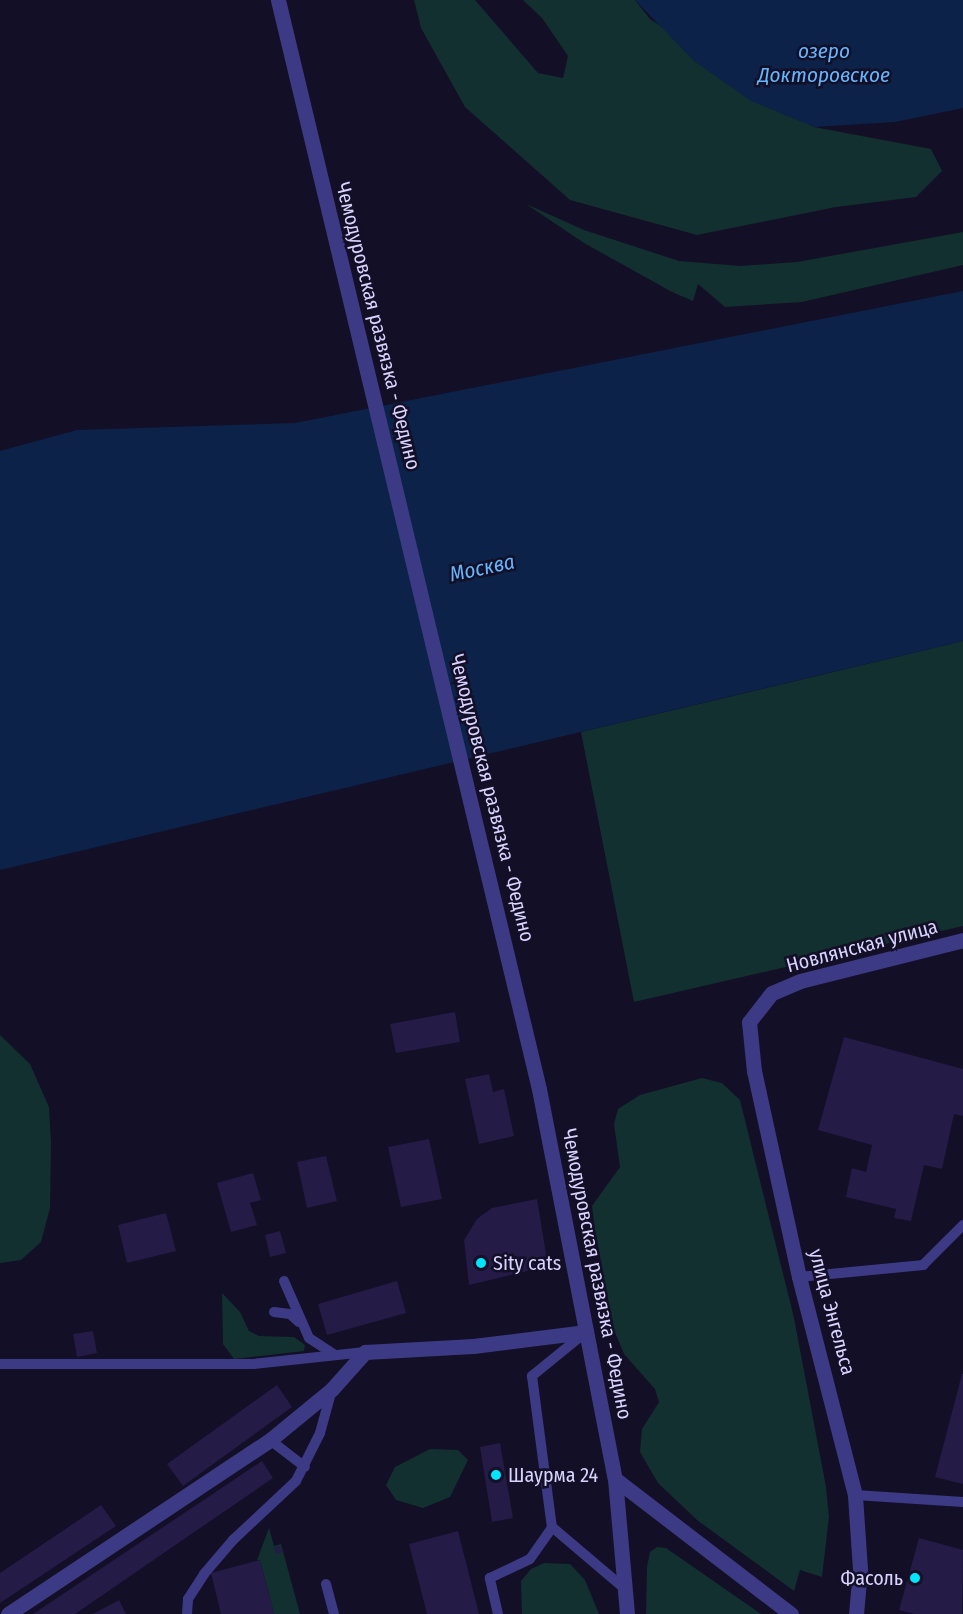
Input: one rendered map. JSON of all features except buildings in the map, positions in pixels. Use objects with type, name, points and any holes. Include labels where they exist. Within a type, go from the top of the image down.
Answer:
[{"type":"street","name":"Чемодуровская развязка - Федино","points":[[278,0],[539,1089],[615,1479],[627,1614]]},
{"type":"street","name":"Новлянская улица","points":[[749,1022],[772,993],[800,981],[963,940]]},
{"type":"street","name":"улица Энгельса","points":[[749,1022],[754,1071],[799,1277],[855,1495],[859,1582],[855,1614]]},
{"type":"street","points":[[8,1614],[270,1440],[332,1389],[365,1352],[473,1346],[586,1332]]},
{"type":"street","points":[[615,1479],[791,1614]]},
{"type":"street","points":[[843,1614],[859,1582]]},
{"type":"lane","points":[[799,1277],[923,1265],[963,1225]]},
{"type":"lane","points":[[284,1281],[299,1323]]},
{"type":"lane","points":[[274,1312],[290,1314],[309,1338],[335,1355]]},
{"type":"lane","points":[[498,1614],[489,1578],[530,1559],[552,1527],[532,1376],[586,1332]]},
{"type":"lane","points":[[0,1364],[253,1364],[365,1352]]},
{"type":"lane","points":[[187,1614],[188,1599],[204,1574],[233,1540],[296,1481],[320,1433],[332,1389]]},
{"type":"lane","points":[[270,1440],[305,1467]]},
{"type":"lane","points":[[855,1495],[892,1494],[963,1502]]},
{"type":"lane","points":[[552,1527],[625,1589]]},
{"type":"lane","points":[[326,1584],[334,1614]]},
{"type":"green space","points":[[414,0],[475,0],[538,73],[563,78],[568,56],[542,18],[523,0],[635,0],[650,19],[814,127],[931,149],[942,171],[916,197],[836,207],[697,235],[570,200],[465,107],[421,28]]},
{"type":"green space","points":[[526,204],[584,230],[679,261],[741,266],[797,262],[963,232],[963,265],[802,302],[725,307],[698,284],[693,301],[672,292],[584,243]]},
{"type":"green space","points":[[963,641],[963,926],[634,1002],[581,732]]},
{"type":"green space","points":[[0,1035],[30,1064],[49,1107],[51,1142],[50,1208],[41,1242],[21,1260],[0,1263]]},
{"type":"green space","points":[[702,1078],[722,1083],[740,1100],[794,1318],[826,1487],[829,1517],[822,1577],[800,1570],[794,1591],[697,1520],[658,1483],[640,1452],[642,1429],[659,1402],[655,1389],[624,1354],[614,1330],[595,1230],[592,1206],[620,1167],[614,1124],[618,1109],[640,1095]]},
{"type":"green space","points":[[222,1293],[240,1312],[249,1331],[259,1336],[294,1337],[305,1345],[304,1351],[234,1359],[223,1344]]},
{"type":"green space","points":[[430,1449],[458,1450],[468,1460],[450,1497],[423,1508],[396,1500],[386,1485],[395,1467]]},
{"type":"green space","points":[[269,1528],[274,1546],[281,1544],[300,1614],[274,1614],[260,1560],[257,1560]]},
{"type":"green space","points":[[657,1547],[666,1548],[761,1614],[646,1614],[647,1567],[650,1552]]},
{"type":"green space","points":[[544,1563],[570,1564],[585,1580],[599,1614],[522,1614],[521,1581],[531,1569]]},
{"type":"water","name":"озеро Докторовское","points":[[635,0],[963,0],[963,108],[895,122],[814,127],[751,101],[694,61]]},
{"type":"water","name":"Москва","points":[[963,291],[963,641],[0,870],[0,451],[77,430],[295,423]]},
{"type":"place","name":"Sity cats","points":[[481,1263]]},
{"type":"place","name":"Шаурма 24","points":[[496,1475]]},
{"type":"place","name":"Фасоль","points":[[915,1578]]}]
